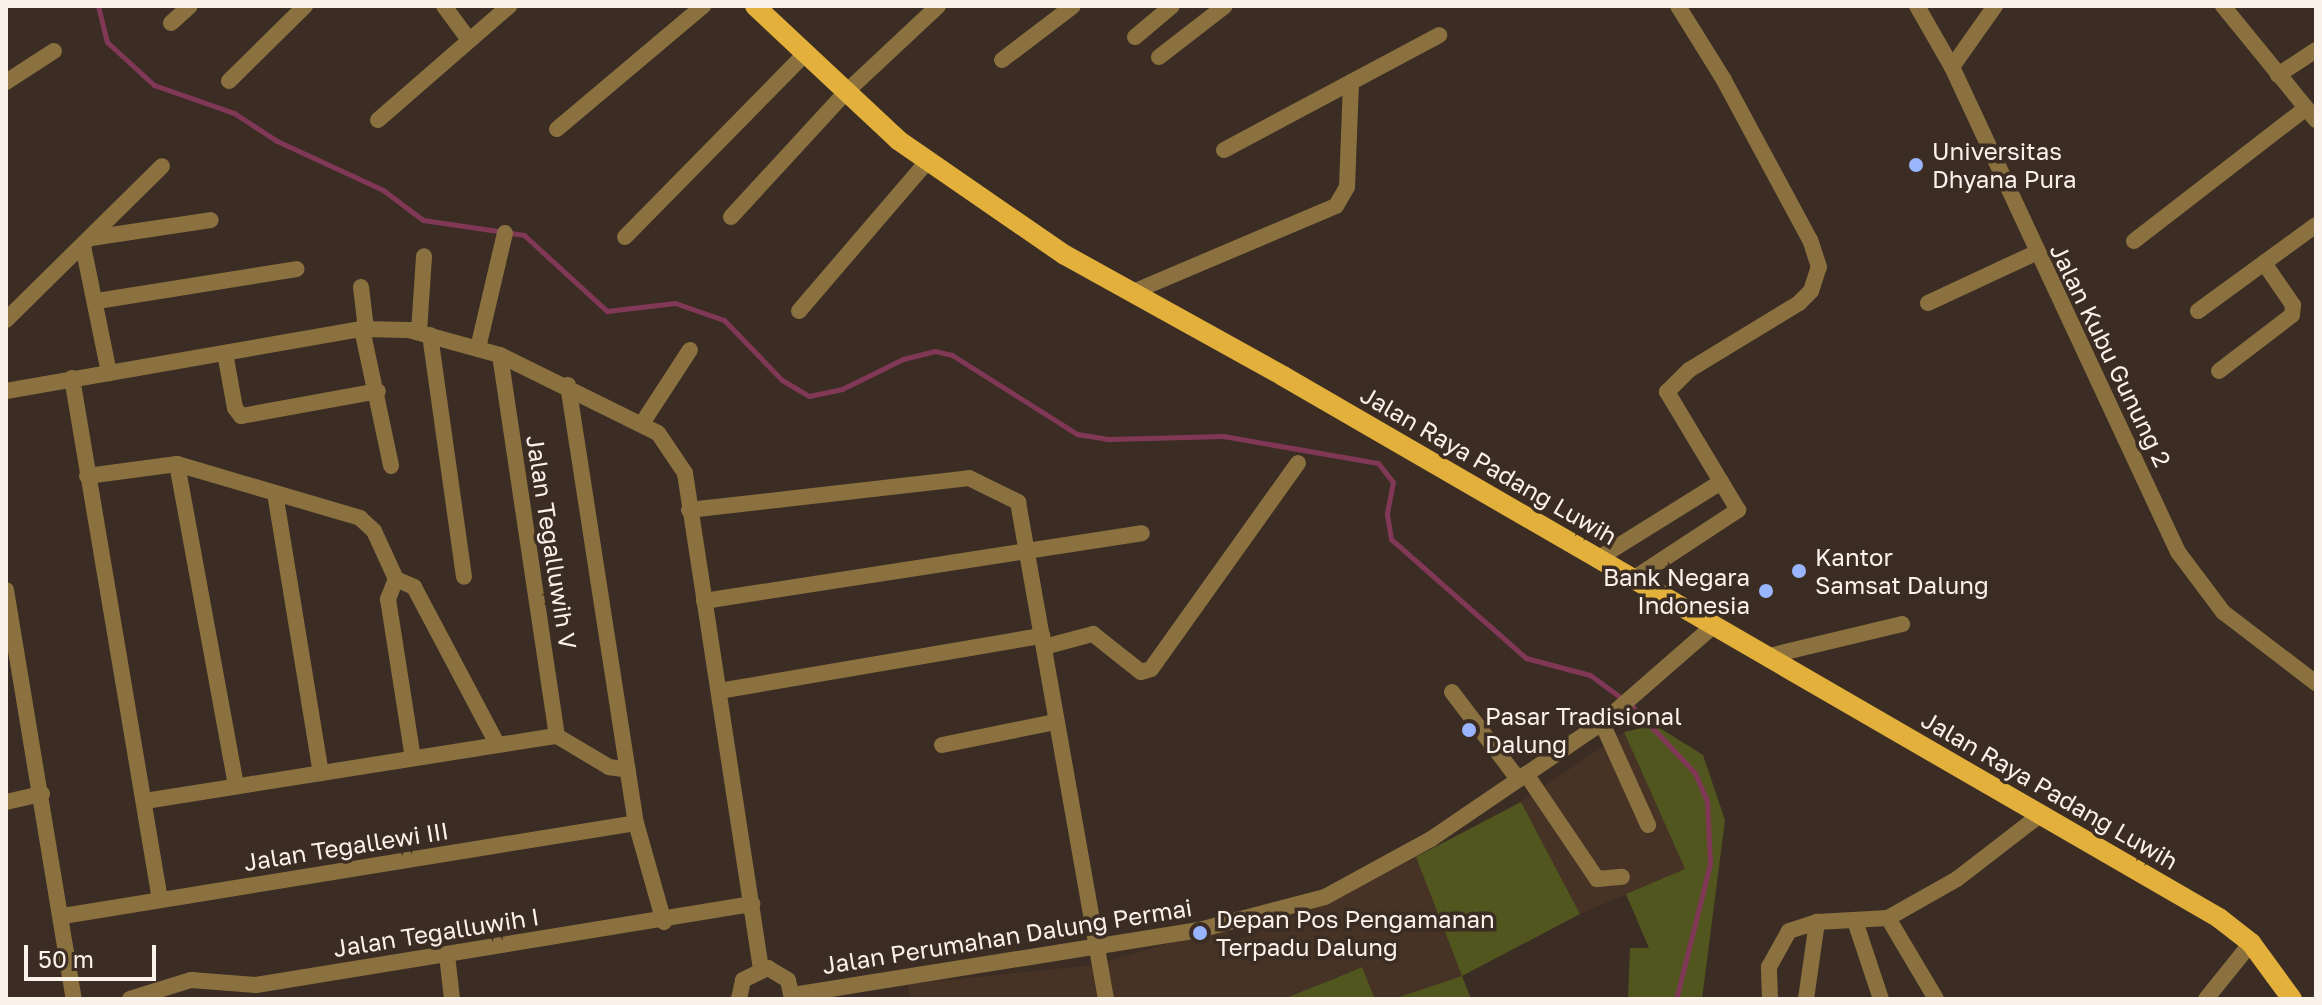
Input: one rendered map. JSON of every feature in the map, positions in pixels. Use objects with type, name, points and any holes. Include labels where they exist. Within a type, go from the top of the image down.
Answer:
[{"type":"main road","name":"Jalan Raya Padang Luwih","points":[[765,10],[804,55],[844,94],[926,163],[1065,255],[1418,454],[2219,918],[2251,943],[2292,999]]},
{"type":"street","points":[[171,23],[190,6]]},
{"type":"street","points":[[229,81],[305,6]]},
{"type":"street","points":[[444,6],[469,40]]},
{"type":"street","points":[[378,120],[509,6]]},
{"type":"street","points":[[557,129],[703,6]]},
{"type":"street","points":[[731,217],[844,94],[938,6]]},
{"type":"street","points":[[1002,60],[1073,6]]},
{"type":"street","points":[[1135,37],[1172,6]]},
{"type":"street","points":[[1159,57],[1225,6]]},
{"type":"street","points":[[1633,579],[1738,510],[1667,392],[1689,370],[1799,303],[1811,291],[1819,267],[1801,222],[1678,6]]},
{"type":"street","name":"Jalan Kubu Gunung 2","points":[[1917,6],[1952,67],[2035,253],[2166,529],[2203,590],[2316,683]]},
{"type":"street","points":[[1952,67],[1995,6]]},
{"type":"street","points":[[2134,241],[2311,114],[2223,6]]},
{"type":"street","points":[[1224,150],[1439,35]]},
{"type":"street","points":[[2278,75],[2316,50]]},
{"type":"street","points":[[6,82],[54,51]]},
{"type":"street","points":[[625,237],[804,55]]},
{"type":"street","points":[[1133,292],[1336,206],[1347,187],[1351,82]]},
{"type":"street","points":[[799,311],[926,163]]},
{"type":"street","points":[[6,320],[162,166]]},
{"type":"street","points":[[87,242],[211,220]]},
{"type":"street","points":[[2198,311],[2316,225]]},
{"type":"street","points":[[478,348],[505,233]]},
{"type":"street","points":[[87,242],[109,373]]},
{"type":"street","points":[[1928,303],[2035,253]]},
{"type":"street","points":[[424,256],[425,334],[464,577]]},
{"type":"street","points":[[2219,371],[2287,321],[2294,310],[2264,263]]},
{"type":"street","points":[[97,301],[296,269]]},
{"type":"street","points":[[361,287],[364,329],[391,466]]},
{"type":"street","points":[[6,391],[364,329],[425,334],[500,355],[643,422],[681,460],[761,969]]},
{"type":"street","points":[[643,422],[690,350]]},
{"type":"street","points":[[225,353],[235,408],[241,416],[378,391]]},
{"type":"street","name":"Jalan Tegalluwih V","points":[[500,355],[557,736]]},
{"type":"street","points":[[72,378],[160,900]]},
{"type":"street","points":[[568,385],[636,823],[664,922]]},
{"type":"street","points":[[719,691],[1093,634],[1141,672],[1151,669],[1298,463]]},
{"type":"street","points":[[87,476],[177,464],[370,525],[396,579],[414,587],[497,744]]},
{"type":"street","points":[[177,464],[236,786]]},
{"type":"street","points":[[689,510],[969,478],[1018,502],[1030,549],[1055,722],[1106,999]]},
{"type":"street","points":[[1599,558],[1721,482]]},
{"type":"street","points":[[275,493],[321,773]]},
{"type":"street","points":[[704,601],[1142,533]]},
{"type":"street","points":[[396,579],[388,599],[413,758]]},
{"type":"street","points":[[6,590],[63,916],[74,999]]},
{"type":"street","points":[[1769,656],[1902,624]]},
{"type":"street","name":"Jalan Perumahan Dalung Permai","points":[[793,997],[1199,930],[1325,897],[1431,839],[1602,723],[1664,674],[1713,626]]},
{"type":"street","points":[[1452,692],[1522,777],[1597,879],[1622,877]]},
{"type":"street","points":[[942,745],[1055,722]]},
{"type":"street","points":[[1602,723],[1648,825]]},
{"type":"street","points":[[145,801],[557,736],[609,767],[628,770]]},
{"type":"street","points":[[6,802],[42,794]]},
{"type":"street","points":[[1770,999],[1769,967],[1784,937],[1817,922],[1856,924],[1888,918],[1957,879],[2041,814]]},
{"type":"street","name":"Jalan Tegallewi III","points":[[63,916],[636,823]]},
{"type":"street","name":"Jalan Tegalluwih I","points":[[130,999],[191,980],[256,985],[664,922],[752,904]]},
{"type":"street","points":[[1888,918],[1936,999]]},
{"type":"street","points":[[1806,999],[1817,922]]},
{"type":"street","points":[[1856,924],[1881,999]]},
{"type":"street","points":[[2206,999],[2251,943]]},
{"type":"street","points":[[447,955],[452,999]]},
{"type":"street","points":[[739,999],[743,980],[761,969],[783,974],[793,997]]},
{"type":"shaded area","points":[[1624,732],[1685,869],[1580,914],[1521,802]]},
{"type":"shaded area","points":[[1416,857],[1462,976],[1393,999],[1375,999],[1362,967],[1283,999],[910,999],[908,984],[1094,965],[1226,927],[1231,943],[1342,896]]},
{"type":"green space","points":[[1655,725],[1703,755],[1725,820],[1702,999],[1628,999],[1630,948],[1649,948],[1626,894],[1685,869],[1624,732]]},
{"type":"green space","points":[[1521,802],[1580,914],[1462,976],[1416,857]]},
{"type":"green space","points":[[1362,967],[1375,999],[1283,999],[1336,978]]},
{"type":"green space","points":[[1462,976],[1471,999],[1393,999]]},
{"type":"waterway","points":[[98,6],[107,42],[154,85],[234,113],[277,141],[383,190],[423,220],[524,235],[607,311],[675,303],[724,320],[782,380],[809,396],[842,389],[903,359],[935,351],[952,355],[1077,434],[1110,439],[1223,436],[1378,463],[1393,482],[1387,514],[1391,539],[1526,658],[1590,675],[1632,706],[1695,773],[1707,801],[1710,864],[1676,999]]},
{"type":"place","name":"Universitas Dhyana Pura","points":[[1916,165]]},
{"type":"place","name":"Kantor Samsat Dalung","points":[[1799,571]]},
{"type":"place","name":"Bank Negara Indonesia","points":[[1766,591]]},
{"type":"place","name":"Pasar Tradisional Dalung","points":[[1469,730]]},
{"type":"place","name":"Depan Pos Pengamanan Terpadu Dalung","points":[[1200,933]]}]
